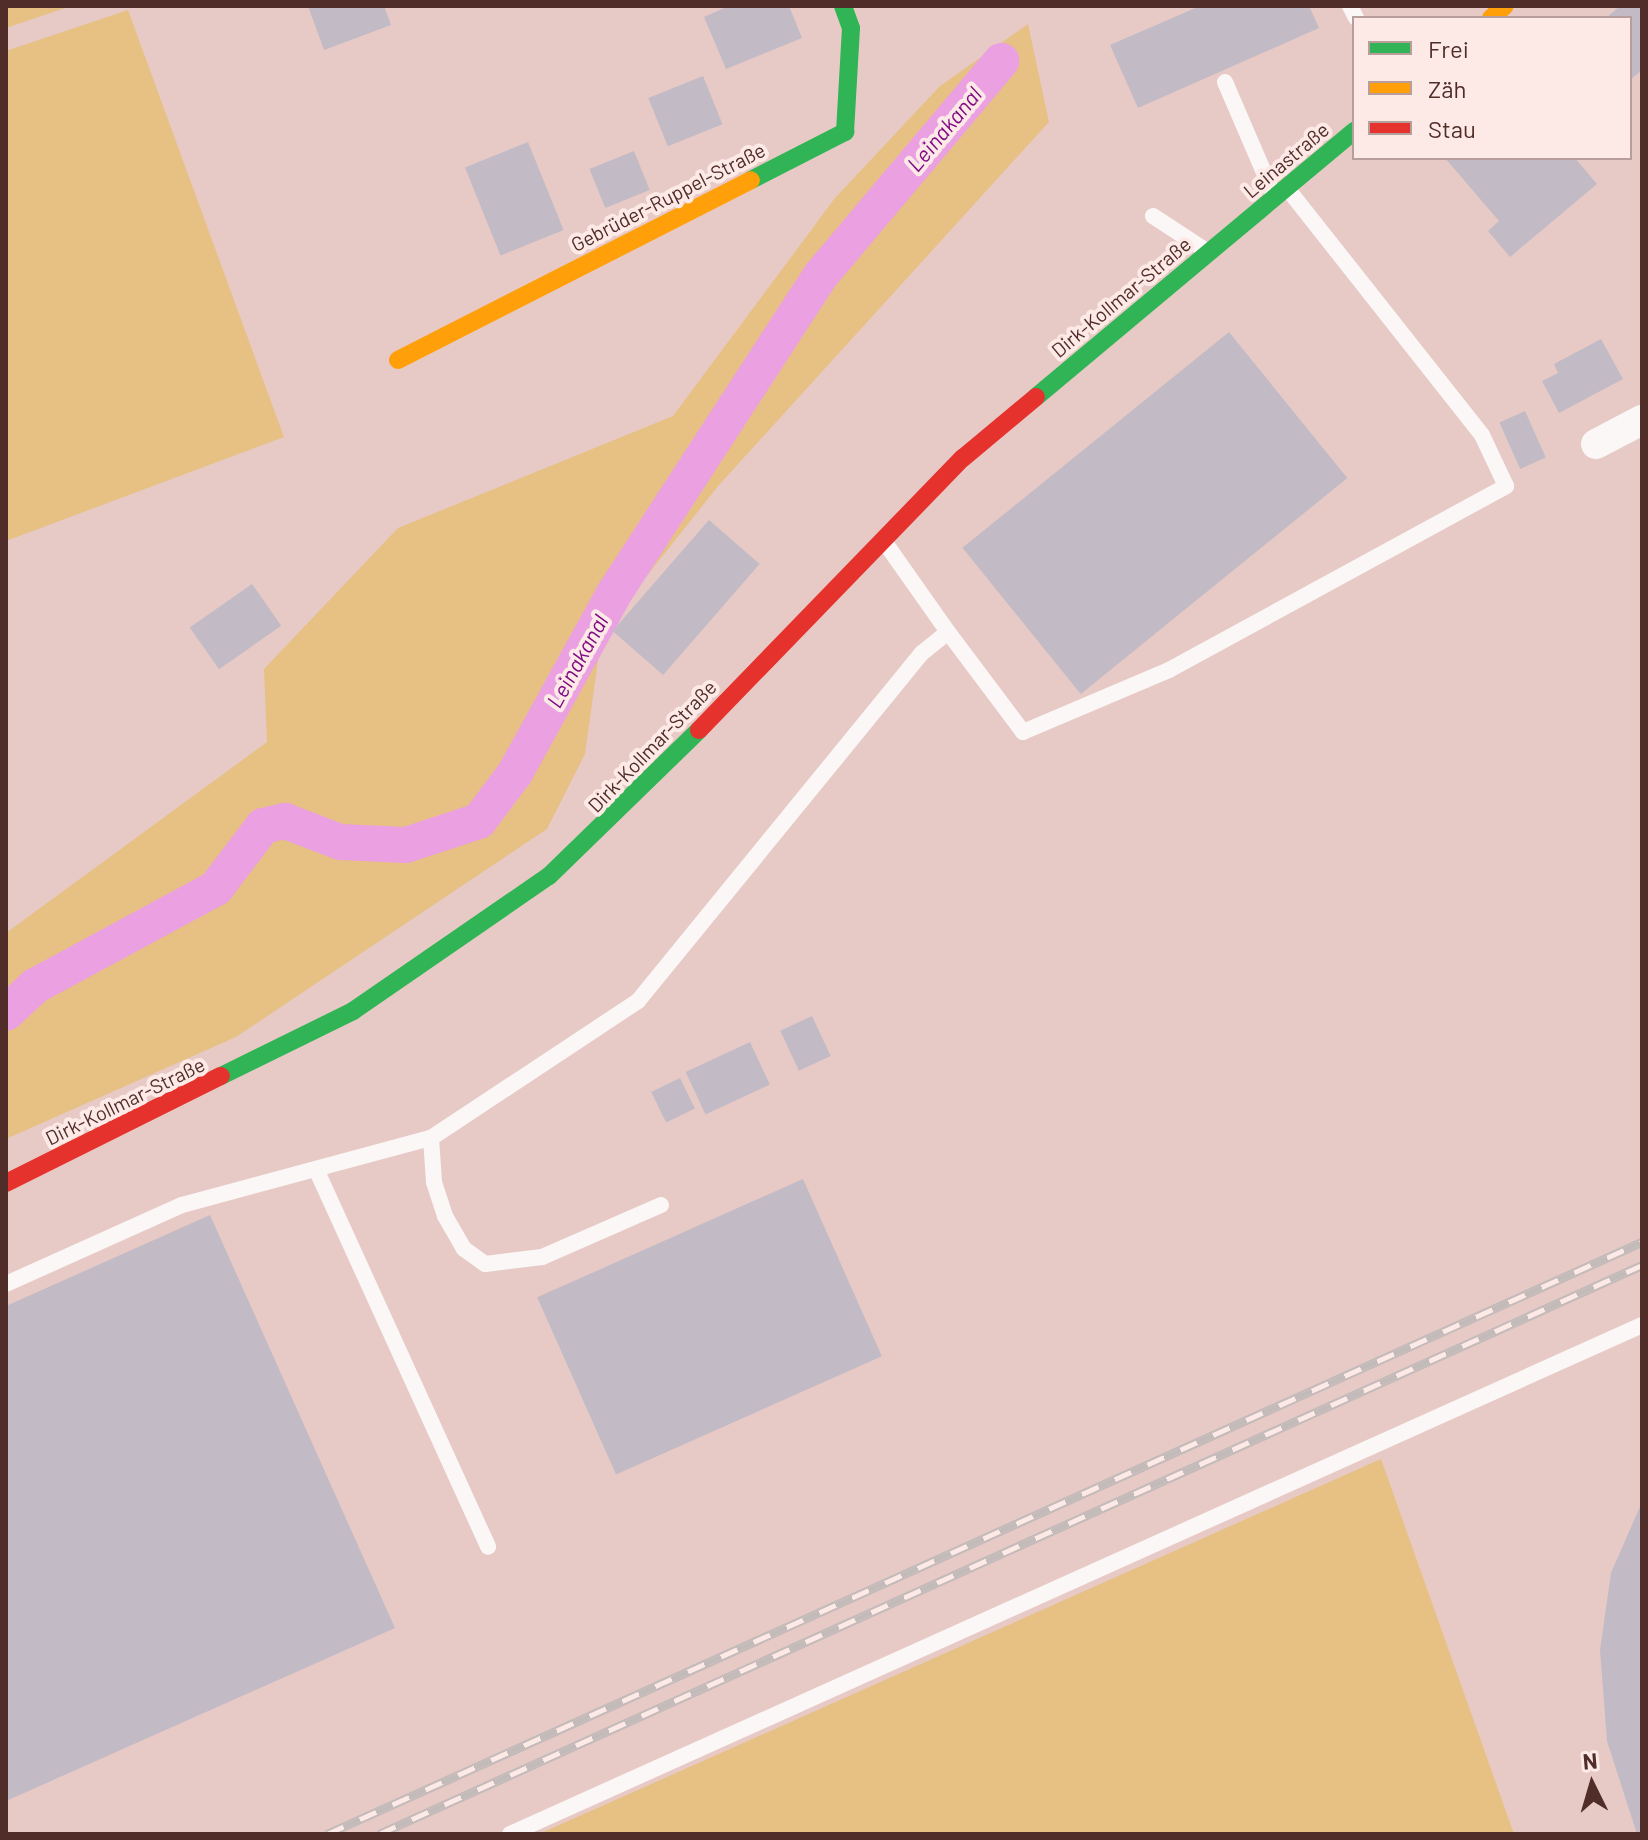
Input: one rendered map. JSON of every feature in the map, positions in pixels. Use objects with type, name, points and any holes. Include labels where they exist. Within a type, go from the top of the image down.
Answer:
[{"type":"street","name":"Gebrüder-Ruppel-Straße","points":[[398,360],[845,132],[851,28],[843,6]]},
{"type":"street","name":"Leinastraße","points":[[1245,222],[1352,133]]},
{"type":"street","name":"Dirk-Kollmar-Straße","points":[[6,1183],[353,1011],[549,876],[609,823],[963,458],[1245,222]]},
{"type":"street","points":[[1596,444],[1642,420]]},
{"type":"lane","points":[[882,539],[1023,732],[1169,670],[1506,486],[1482,435],[1280,193],[1225,82]]},
{"type":"lane","points":[[1153,216],[1209,253]]},
{"type":"lane","points":[[6,1284],[182,1205],[431,1138],[638,1001],[922,653],[948,632]]},
{"type":"lane","points":[[431,1138],[434,1182],[445,1216],[464,1249],[485,1264],[542,1257],[661,1205]]},
{"type":"lane","points":[[316,1169],[488,1547]]},
{"type":"lane","points":[[510,1834],[1642,1325]]},
{"type":"shaded area","points":[[6,6],[71,6],[6,28]]},
{"type":"shaded area","points":[[128,10],[284,437],[6,541],[6,51]]},
{"type":"shaded area","points":[[1028,24],[1049,122],[719,485],[602,632],[585,754],[547,829],[236,1037],[6,1139],[6,933],[267,742],[264,669],[398,528],[673,416],[835,198],[940,86]]},
{"type":"shaded area","points":[[1381,1459],[1514,1834],[539,1834]]},
{"type":"building","points":[[308,6],[384,6],[391,25],[324,50]]},
{"type":"building","points":[[729,6],[789,6],[802,38],[726,69],[704,17]]},
{"type":"building","points":[[1200,6],[1309,6],[1319,28],[1138,108],[1110,45]]},
{"type":"building","points":[[1620,6],[1642,6],[1642,70],[1632,78],[1632,16],[1608,16]]},
{"type":"building","points":[[703,76],[722,124],[668,146],[648,98]]},
{"type":"building","points":[[528,142],[564,230],[501,256],[465,167]]},
{"type":"building","points":[[634,151],[650,190],[605,208],[589,169]]},
{"type":"building","points":[[1447,160],[1577,160],[1597,184],[1510,257],[1488,231],[1499,221]]},
{"type":"building","points":[[1229,332],[1347,478],[1081,694],[962,548]]},
{"type":"building","points":[[1601,339],[1623,379],[1559,413],[1542,381],[1558,373],[1554,364]]},
{"type":"building","points":[[1525,411],[1546,458],[1520,469],[1499,422]]},
{"type":"building","points":[[709,520],[760,564],[663,675],[613,631]]},
{"type":"building","points":[[252,584],[281,626],[219,669],[190,628]]},
{"type":"building","points":[[812,1016],[831,1056],[799,1071],[780,1031]]},
{"type":"building","points":[[750,1042],[770,1085],[706,1115],[686,1072]]},
{"type":"building","points":[[680,1078],[695,1109],[666,1123],[651,1092]]},
{"type":"building","points":[[803,1179],[882,1356],[616,1475],[537,1297]]},
{"type":"building","points":[[210,1215],[395,1628],[6,1801],[6,1306]]},
{"type":"building","points":[[1642,1502],[1642,1834],[1637,1834],[1607,1741],[1600,1650],[1611,1573]]},
{"type":"waterway","name":"Leinakanal","points":[[6,1013],[35,986],[216,888],[263,826],[285,821],[340,842],[406,845],[479,821],[515,773],[615,592],[821,275],[1001,61]]},
{"type":"railway","points":[[327,1834],[1642,1242]]},
{"type":"railway","points":[[379,1834],[1642,1265]]},
{"type":"traffic: fast","points":[[751,180],[845,132],[851,28],[843,6]]},
{"type":"traffic: fast","points":[[1036,397],[1352,133]]},
{"type":"traffic: fast","points":[[221,1076],[353,1011],[549,876],[699,730]]},
{"type":"traffic: slow","points":[[1493,16],[1505,6]]},
{"type":"traffic: slow","points":[[398,360],[751,180]]},
{"type":"traffic: jam","points":[[699,730],[963,458],[1036,397]]},
{"type":"traffic: jam","points":[[6,1183],[221,1076]]}]
